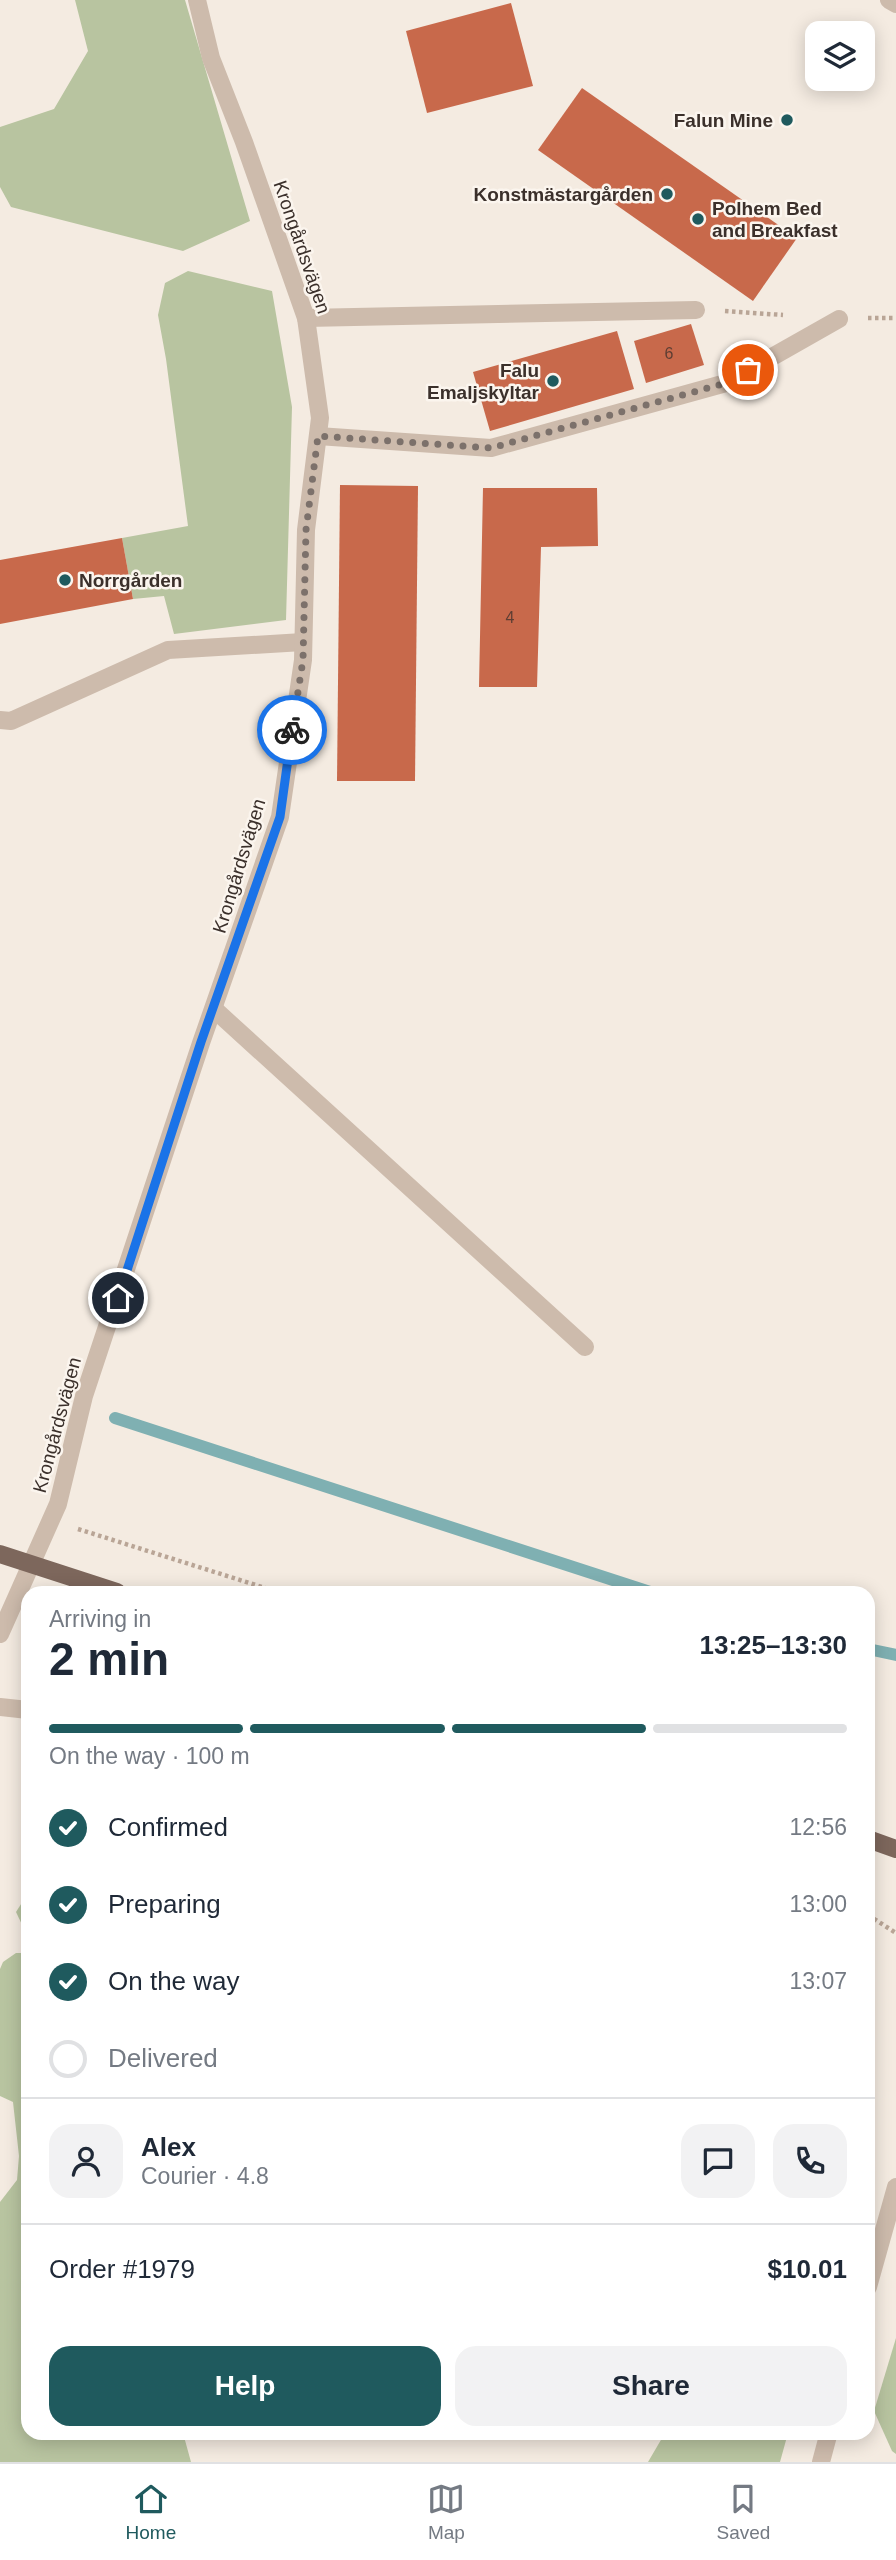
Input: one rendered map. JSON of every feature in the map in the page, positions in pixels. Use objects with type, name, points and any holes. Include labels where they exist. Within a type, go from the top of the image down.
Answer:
[{"type":"main road","points":[[0,1554],[99,1586]]},
{"type":"main road","points":[[875,1842],[896,1849]]},
{"type":"street","name":"Krongårdsvägen","points":[[21,1586],[58,1504],[85,1396],[201,1042],[280,817],[303,660],[306,530],[320,418],[306,318],[244,142],[211,58],[197,0]]},
{"type":"street","points":[[889,0],[896,4]]},
{"type":"street","points":[[306,318],[696,310]]},
{"type":"street","points":[[318,436],[491,448],[726,383],[839,319]]},
{"type":"street","points":[[0,720],[11,721],[168,650],[303,642]]},
{"type":"street","points":[[214,1009],[585,1347]]},
{"type":"street","name":"Krongårdsvägen","points":[[0,1634],[21,1587]]},
{"type":"street","points":[[0,1707],[21,1709]]},
{"type":"street","points":[[875,2262],[896,2187]]},
{"type":"street","points":[[821,2462],[827,2440]]},
{"type":"path","points":[[51,1521],[259,1586]]},
{"type":"path","points":[[875,1920],[896,1933]]},
{"type":"green space","points":[[75,0],[185,0],[250,221],[183,251],[11,207],[0,187],[0,127],[54,109],[88,51]]},
{"type":"green space","points":[[188,271],[272,291],[292,407],[286,620],[174,634],[164,596],[133,599],[122,538],[188,526],[158,315],[165,283]]},
{"type":"green space","points":[[21,1904],[21,1923],[16,1912]]},
{"type":"green space","points":[[16,1953],[21,1953],[21,2440],[185,2440],[191,2462],[0,2462],[0,2202],[17,2180],[19,2156],[13,2102],[0,2096],[0,1969],[3,1962]]},
{"type":"green space","points":[[896,2338],[896,2454],[892,2451],[875,2408]]},
{"type":"green space","points":[[660,2440],[786,2440],[780,2462],[648,2462]]},
{"type":"building","points":[[511,3],[533,86],[427,113],[406,31]]},
{"type":"building","name":"Konstmästargården","points":[[582,88],[797,238],[753,301],[538,150]]},
{"type":"building","points":[[691,324],[704,365],[646,383],[634,341]]},
{"type":"building","name":"Falu Emaljskyltar","points":[[617,331],[634,389],[490,431],[473,372]]},
{"type":"building","points":[[340,485],[418,486],[415,781],[337,781]]},
{"type":"building","points":[[483,488],[597,488],[598,546],[541,547],[537,687],[479,687]]},
{"type":"building","name":"Norrgården","points":[[122,538],[133,599],[0,624],[0,560]]},
{"type":"waterway","points":[[115,1418],[632,1586]]},
{"type":"waterway","points":[[875,1650],[896,1655]]},
{"type":"way so far","points":[[292,730],[303,660],[306,530],[318,436],[491,448],[726,383],[748,370]]},
{"type":"place","name":"Falun Mine","points":[[787,120]]},
{"type":"place","name":"Konstmästargården","points":[[667,194]]},
{"type":"place","name":"Polhem Bed and Breakfast","points":[[698,219]]},
{"type":"place","name":"Falu Emaljskyltar","points":[[553,381]]},
{"type":"place","name":"Norrgården","points":[[65,580]]},
{"type":"route","points":[[118,1298],[201,1042],[280,817],[292,730]]}]
